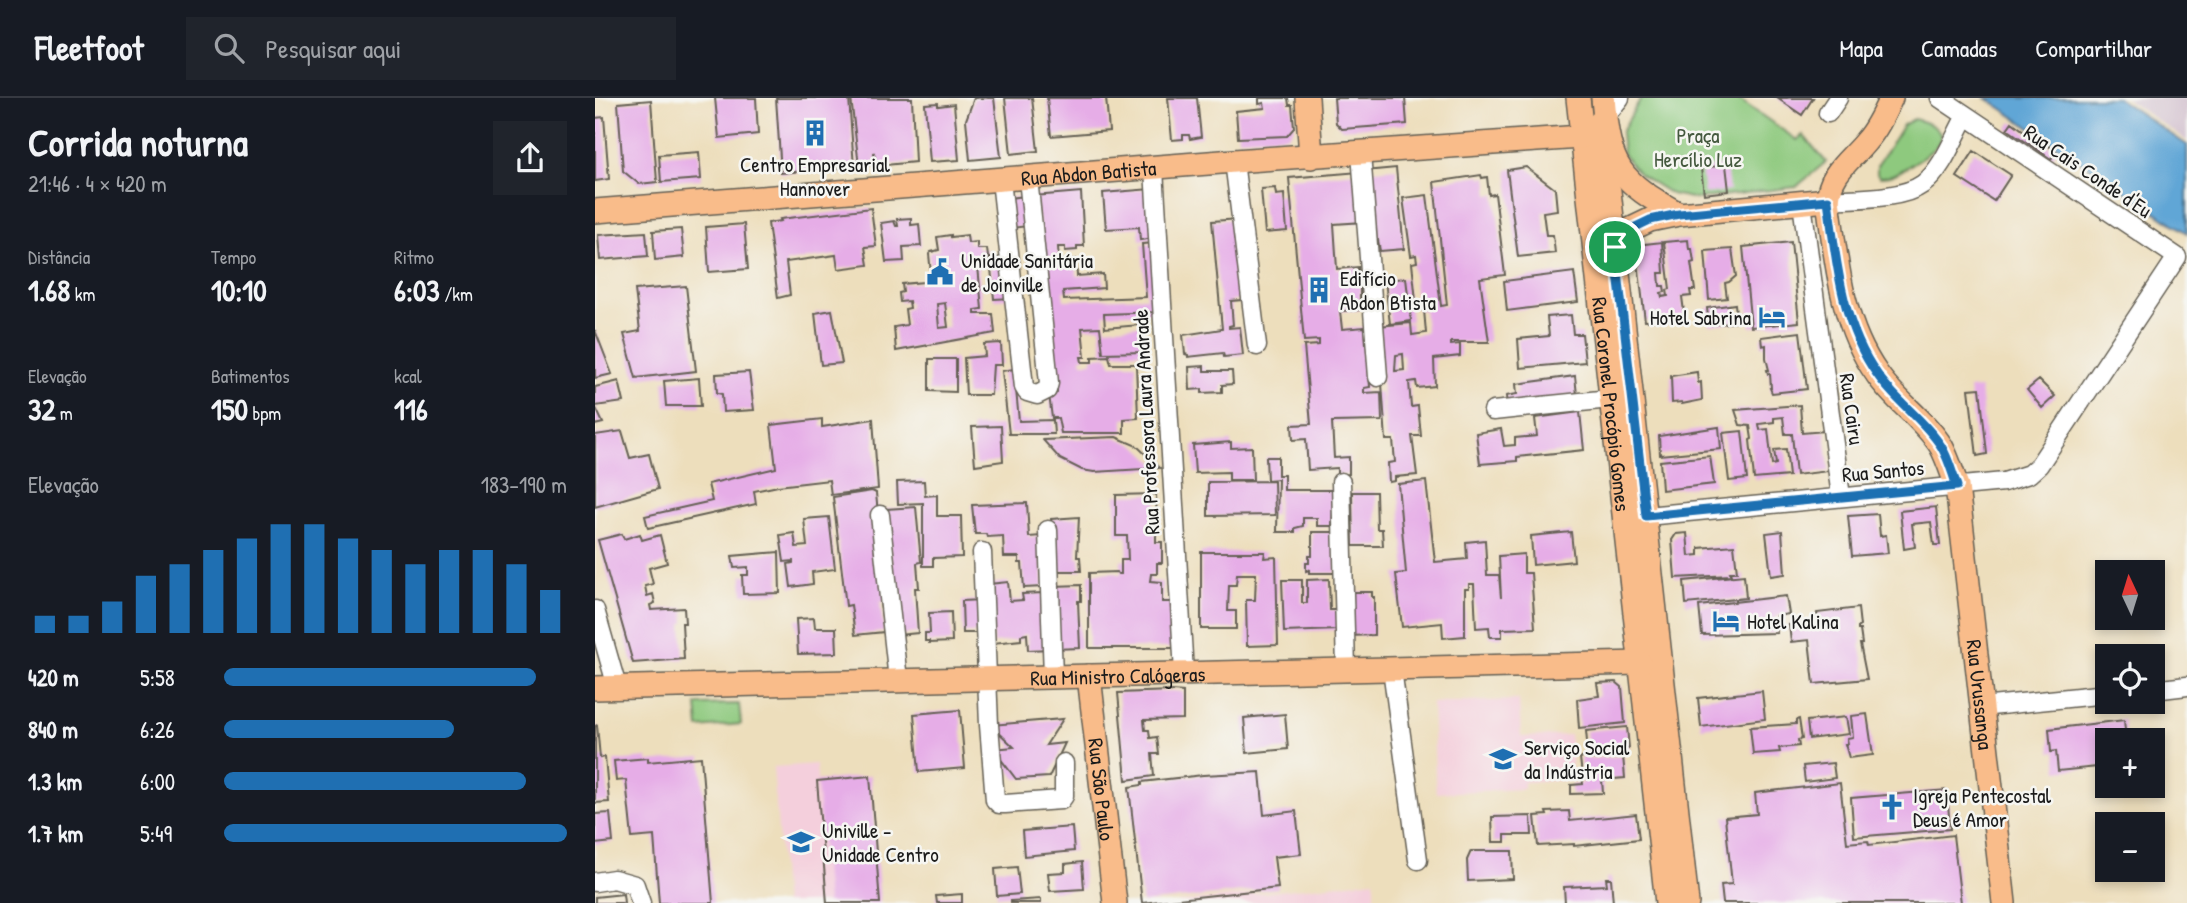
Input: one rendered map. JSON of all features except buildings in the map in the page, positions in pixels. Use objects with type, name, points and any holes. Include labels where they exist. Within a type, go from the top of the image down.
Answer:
[{"type":"main road","points":[[1307,98],[1311,157]]},
{"type":"main road","points":[[1578,98],[1581,137],[1590,133],[1603,108]]},
{"type":"main road","points":[[1615,247],[1627,231],[1637,225],[1679,214],[1828,200],[1833,177],[1867,141],[1891,98]]},
{"type":"main road","points":[[1603,108],[1612,156],[1626,180],[1647,196],[1679,214]]},
{"type":"main road","name":"Rua Abdon Batista","points":[[595,211],[1581,137]]},
{"type":"main road","name":"Rua Coronel Procópio Gomes","points":[[1581,137],[1606,178],[1646,516],[1687,903]]},
{"type":"main road","name":"Rua Coronel Procópio Gomes","points":[[1581,137],[1667,903]]},
{"type":"main road","name":"Rua Urussanga","points":[[1828,200],[1836,265],[1859,343],[1893,396],[1928,428],[1941,446],[1957,486],[2004,903]]},
{"type":"main road","name":"Rua Ministro Calógeras","points":[[606,687],[1640,663]]},
{"type":"main road","name":"Rua São Paulo","points":[[1089,676],[1115,903]]},
{"type":"street","points":[[1603,108],[1620,98]]},
{"type":"street","name":"Rua Cais Conde d'Eu","points":[[1940,98],[2177,257]]},
{"type":"street","points":[[1828,200],[1894,194],[1923,184],[1935,172],[1966,116]]},
{"type":"street","points":[[1361,153],[1378,377]]},
{"type":"street","points":[[1234,161],[1257,346]]},
{"type":"street","name":"Rua Professora Laura Andrade","points":[[1154,169],[1184,673]]},
{"type":"street","points":[[1001,180],[1024,387],[1027,392],[1037,395],[1047,390],[1049,383],[1028,178]]},
{"type":"street","name":"Rua Cairu","points":[[1802,202],[1841,498]]},
{"type":"street","name":"Rua Santos","points":[[1646,516],[1957,486],[2017,479],[2029,474],[2039,465],[2177,257]]},
{"type":"street","points":[[1493,411],[1610,399]]},
{"type":"street","points":[[1341,482],[1346,670]]},
{"type":"street","points":[[880,515],[898,680]]},
{"type":"street","points":[[1048,530],[1053,677]]},
{"type":"street","points":[[982,552],[995,800],[999,804],[1061,800],[1064,796],[1064,763]]},
{"type":"street","points":[[595,610],[606,687]]},
{"type":"street","points":[[1392,669],[1418,860]]},
{"type":"street","points":[[2165,689],[2187,686]]},
{"type":"street","points":[[1981,707],[2095,695]]},
{"type":"street","points":[[595,882],[614,880],[635,886],[641,903]]},
{"type":"shaded area","points":[[2125,98],[2187,98],[2187,141]]},
{"type":"shaded area","name":"Serviço Social da Indústria","points":[[1519,700],[1521,737],[1570,735],[1572,780],[1524,782],[1524,789],[1436,793],[1432,703]]},
{"type":"shaded area","name":"Univille - Unidade Centro","points":[[816,764],[827,903],[784,903],[773,767]]},
{"type":"shaded area","points":[[1374,880],[1374,903],[1176,903]]},
{"type":"green space","name":"Praça Hercílio Luz","points":[[1641,98],[1737,98],[1797,140],[1803,135],[1826,162],[1796,187],[1696,199],[1671,194],[1639,174],[1623,154],[1621,133]]},
{"type":"green space","points":[[1914,119],[1927,123],[1940,133],[1938,144],[1903,170],[1880,177],[1877,174],[1877,166],[1903,125]]},
{"type":"green space","points":[[739,704],[741,724],[699,728],[697,705]]},
{"type":"water","points":[[1986,98],[2117,98],[2187,145],[2187,233]]},
{"type":"place","name":"Centro Empresarial Hannover","points":[[815,133]]},
{"type":"place","name":"Unidade Sanitária de Joinville","points":[[940,272]]},
{"type":"place","name":"Edifício Abdon Btista","points":[[1319,290]]},
{"type":"place","name":"Hotel Sabrina","points":[[1772,317]]},
{"type":"place","name":"Hotel Kalina","points":[[1726,621]]},
{"type":"place","name":"Serviço Social da Indústria","points":[[1503,759]]},
{"type":"place","name":"Igreja Pentecostal Deus é Amor","points":[[1892,807]]},
{"type":"place","name":"Univille - Unidade Centro","points":[[801,842]]},
{"type":"route","points":[[1828,200],[1836,265],[1859,343],[1893,396],[1928,428],[1941,446],[1957,486],[1646,516],[1615,247],[1627,231],[1650,220],[1679,214],[1828,200]]}]
